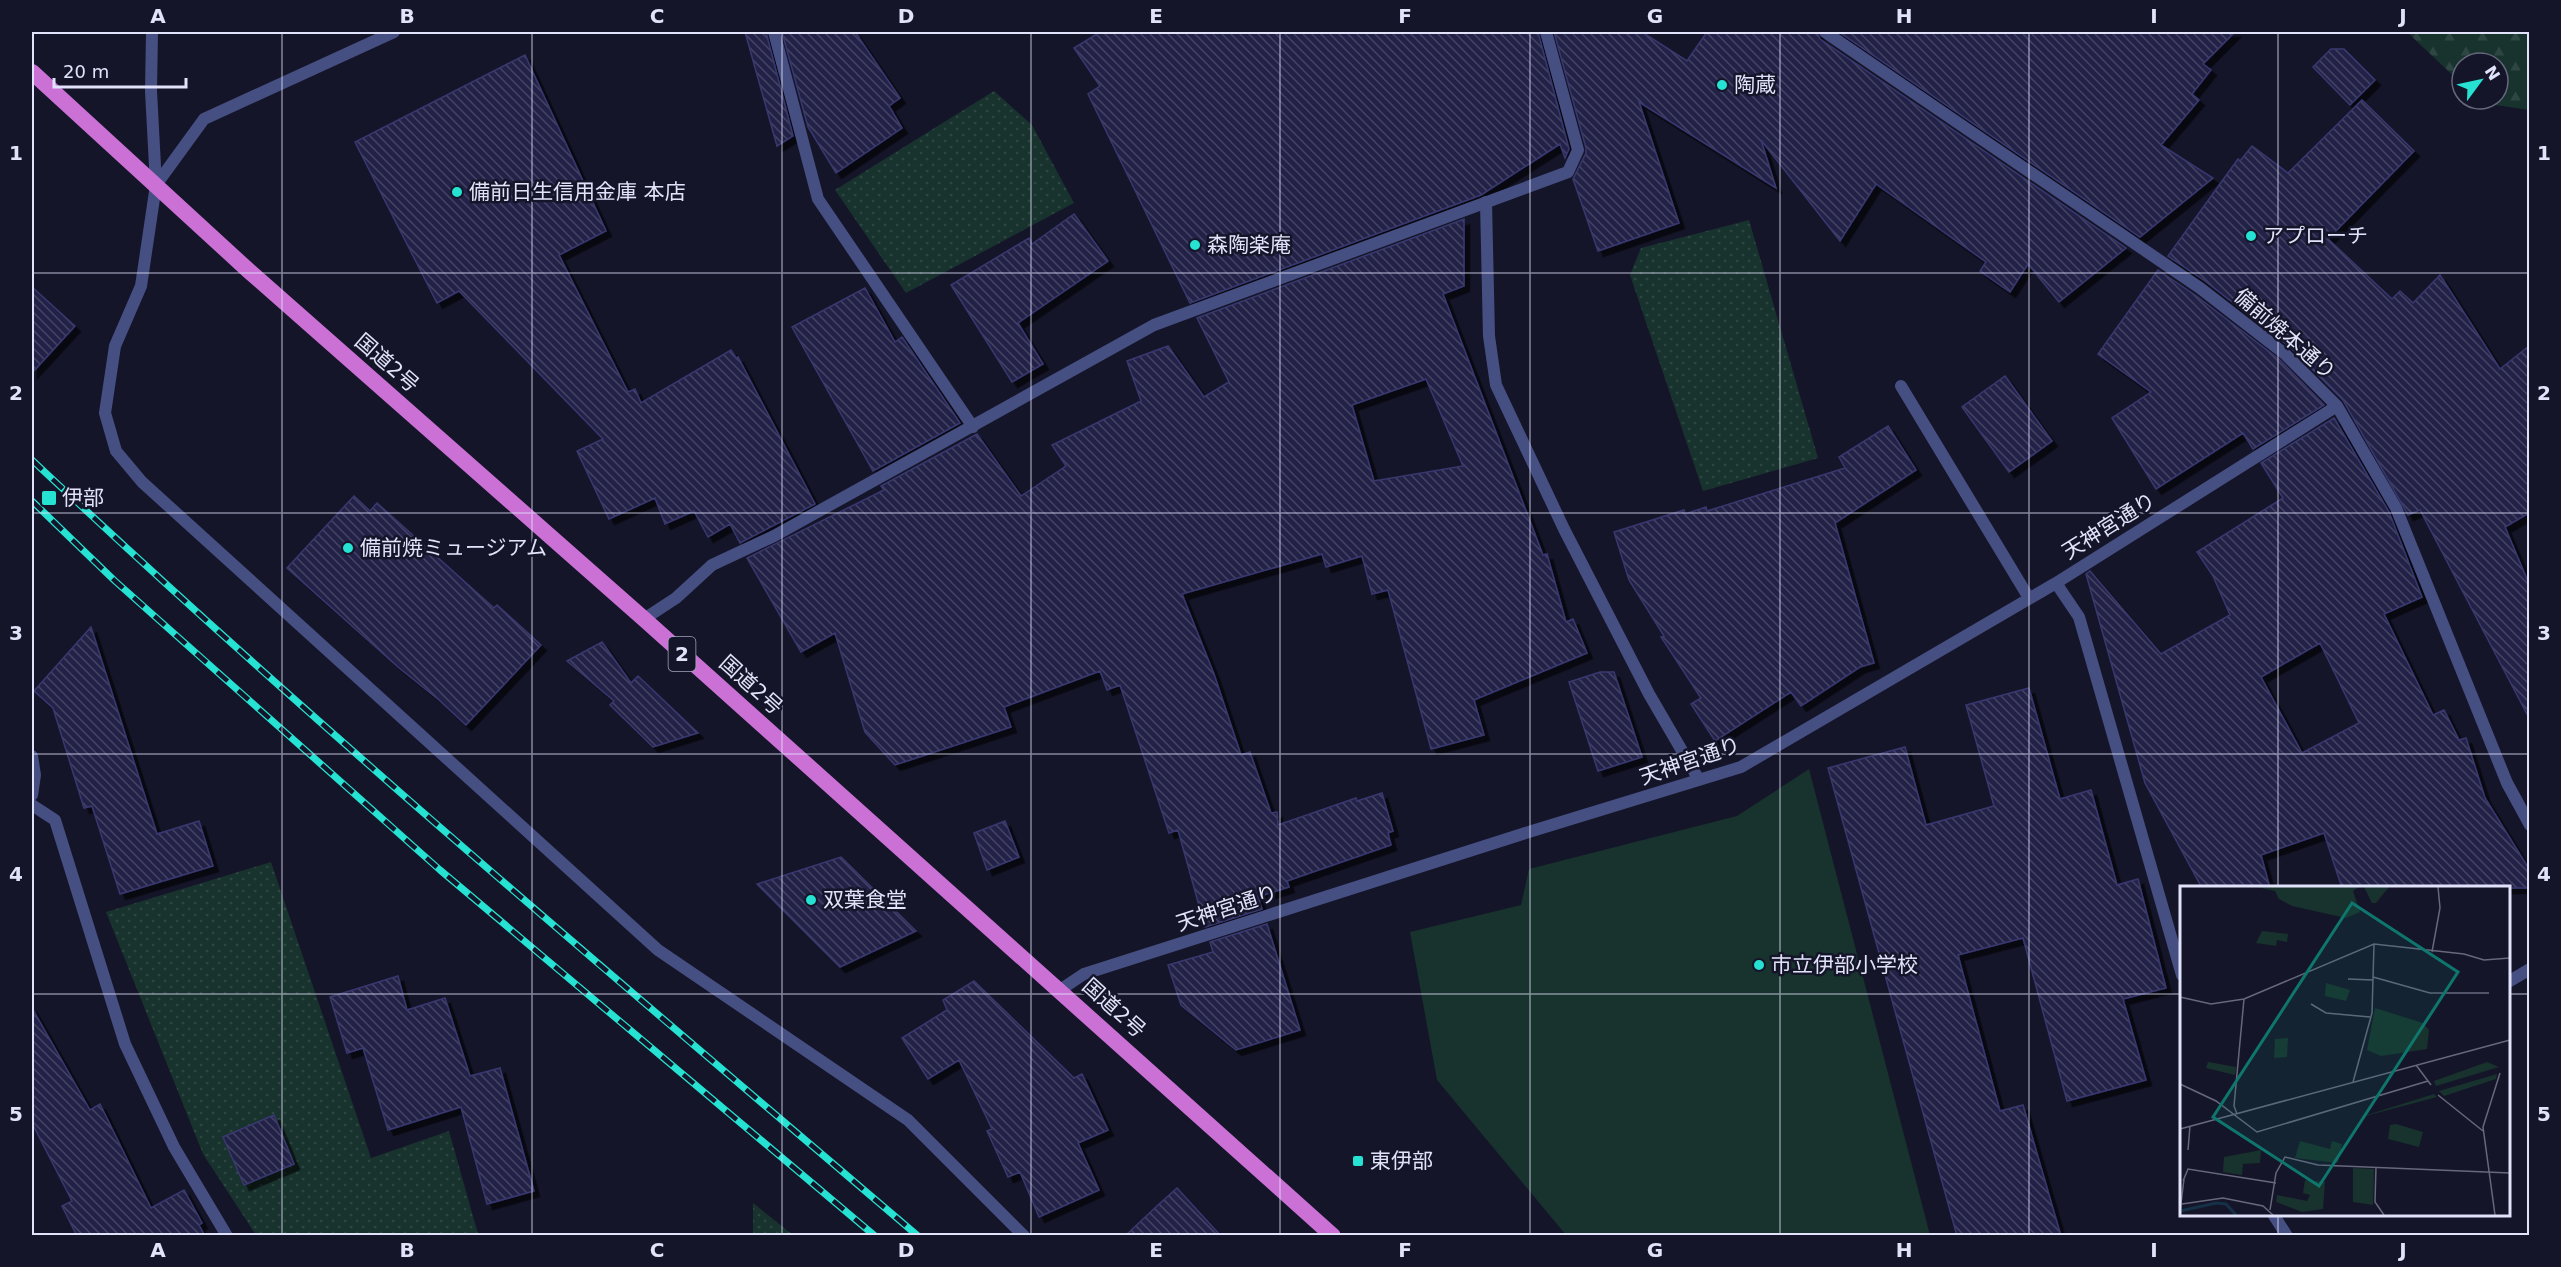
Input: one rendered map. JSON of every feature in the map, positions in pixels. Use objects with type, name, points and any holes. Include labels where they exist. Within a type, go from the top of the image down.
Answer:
[{"type":"highway","name":"国道2号","points":[[32,72],[249,271],[1060,990],[1333,1236]]},
{"type":"street","points":[[152,32],[151,91],[156,185],[141,286],[115,346],[105,413],[116,451],[150,489],[658,950],[908,1120],[1024,1236]]},
{"type":"street","points":[[156,185],[204,118],[394,32]]},
{"type":"street","points":[[774,32],[818,199],[974,427]]},
{"type":"street","points":[[644,620],[676,598],[712,565],[774,536],[1154,325],[1568,172],[1578,150],[1546,32]]},
{"type":"street","name":"備前焼本通り","points":[[1825,32],[2200,288],[2285,354],[2337,406],[2396,508],[2507,783],[2529,825]]},
{"type":"street","points":[[1486,202],[1489,336],[1496,385],[1564,529],[1649,694],[1699,780]]},
{"type":"street","points":[[1901,386],[2029,598]]},
{"type":"street","name":"天神宮通り","points":[[1060,990],[1084,974],[1741,767],[2056,583],[2337,406]]},
{"type":"street","points":[[2056,583],[2079,617],[2180,971]]},
{"type":"street","points":[[32,756],[36,775],[32,795]]},
{"type":"street","points":[[32,805],[56,820],[125,1044],[174,1147],[226,1236]]},
{"type":"street","points":[[2510,981],[2529,969]]},
{"type":"street","points":[[2274,1216],[2287,1236]]},
{"type":"green space","points":[[2407,32],[2529,32],[2529,110],[2510,107],[2510,51],[2450,51],[2450,73]]},
{"type":"green space","points":[[994,91],[1032,125],[1074,203],[906,293],[835,190]]},
{"type":"green space","points":[[1749,220],[1818,458],[1703,491],[1630,275],[1641,248]]},
{"type":"green space","points":[[1809,769],[1930,1235],[1566,1235],[1437,1080],[1410,932],[1521,905],[1529,869],[1737,816]]},
{"type":"green space","points":[[271,862],[371,1158],[449,1131],[478,1234],[256,1235],[203,1154],[106,912]]},
{"type":"green space","points":[[753,1203],[793,1235],[753,1235]]},
{"type":"building","points":[[745,32],[766,32],[793,136],[777,146]]},
{"type":"building","points":[[782,32],[855,32],[900,98],[889,106],[902,128],[836,173],[808,127]]},
{"type":"building","points":[[1100,32],[1538,32],[1569,149],[1565,158],[1560,144],[1481,195],[1190,303],[1088,94],[1100,86],[1074,48]]},
{"type":"building","points":[[1554,32],[1642,32],[1687,61],[1707,32],[1817,32],[1820,39],[2126,248],[2059,302],[2028,264],[2010,292],[1980,271],[1986,262],[1876,184],[1840,241],[1761,140],[1776,188],[1639,102],[1679,223],[1598,251],[1573,179],[1586,153],[1586,148]]},
{"type":"building","points":[[1839,32],[2235,32],[2203,64],[2211,70],[2192,94],[2199,100],[2161,145],[2213,178],[2140,237]]},
{"type":"building","points":[[2331,49],[2344,49],[2375,80],[2350,105],[2313,67]]},
{"type":"building","points":[[525,55],[606,231],[559,255],[628,392],[635,389],[641,403],[731,350],[736,358],[738,357],[815,504],[740,543],[730,524],[708,537],[694,511],[665,524],[655,498],[609,519],[577,451],[603,439],[459,291],[437,303],[355,142]]},
{"type":"building","points":[[2362,100],[2414,151],[2328,239],[2392,299],[2400,291],[2413,303],[2440,275],[2500,369],[2529,346],[2529,513],[2505,527],[2529,584],[2529,718],[2420,510],[2408,515],[2343,400],[2290,347],[2205,281],[2168,256],[2238,159],[2240,161],[2252,146],[2288,173]]},
{"type":"building","points":[[1074,214],[1108,261],[1018,323],[1043,364],[1012,382],[951,285],[1029,238],[1032,244]]},
{"type":"building","points":[[1464,219],[1464,286],[1443,294],[1543,555],[1547,554],[1566,622],[1573,619],[1587,653],[1474,700],[1484,735],[1431,749],[1388,590],[1372,594],[1362,556],[1326,567],[1322,554],[1182,594],[1214,674],[1241,755],[1250,752],[1271,813],[1277,812],[1278,825],[1356,798],[1357,801],[1382,793],[1393,831],[1388,833],[1391,845],[1287,881],[1289,887],[1258,897],[1262,909],[1205,927],[1178,830],[1169,833],[1120,685],[1107,690],[1100,671],[1004,707],[1011,727],[895,765],[865,732],[835,633],[801,652],[747,558],[884,490],[881,486],[977,434],[1021,496],[1066,466],[1052,445],[1141,401],[1127,361],[1168,346],[1204,397],[1229,382],[1197,318]],"holes":[[[1426,379],[1463,466],[1374,481],[1352,405]]]},
{"type":"building","points":[[2158,270],[2195,295],[2280,360],[2324,405],[2253,449],[2243,433],[2156,489],[2112,418],[2151,392],[2098,354]]},
{"type":"building","points":[[32,287],[75,326],[32,373]]},
{"type":"building","points":[[865,288],[895,342],[902,337],[960,423],[873,471],[792,327]]},
{"type":"building","points":[[2005,376],[2052,441],[2009,472],[1962,407]]},
{"type":"building","points":[[2334,418],[2389,512],[2422,597],[2384,614],[2433,715],[2444,710],[2459,740],[2466,738],[2485,798],[2529,869],[2529,888],[2341,886],[2324,833],[2261,855],[2269,886],[2201,886],[2145,783],[2086,574],[2090,571],[2161,654],[2230,615],[2213,576],[2197,552],[2283,498],[2261,463]],"holes":[[[2320,643],[2359,723],[2302,753],[2261,677]]]},
{"type":"building","points":[[1888,426],[1916,470],[1835,523],[1874,663],[1860,667],[1801,706],[1791,692],[1715,741],[1691,704],[1701,698],[1661,637],[1664,636],[1629,580],[1614,532],[1684,510],[1685,514],[1706,507],[1707,511],[1845,468],[1839,457]]},
{"type":"building","points":[[354,496],[370,511],[377,503],[494,608],[497,605],[541,645],[466,725],[287,568]]},
{"type":"building","points":[[91,627],[157,834],[199,821],[213,866],[120,894],[92,806],[84,808],[53,708],[34,691]]},
{"type":"building","points":[[602,642],[631,683],[638,676],[698,733],[653,747],[610,705],[614,701],[567,661]]},
{"type":"building","points":[[1600,672],[1614,672],[1642,757],[1598,771],[1569,682]]},
{"type":"building","points":[[2029,688],[2060,799],[2091,790],[2117,885],[2138,879],[2166,988],[2123,999],[2146,1080],[2067,1101],[2023,938],[1958,955],[2000,1111],[2023,1105],[2061,1236],[1957,1236],[1828,768],[1905,747],[1926,825],[1994,806],[1966,705]]},
{"type":"building","points":[[1005,821],[1019,857],[987,870],[974,833]]},
{"type":"building","points":[[841,857],[916,931],[840,967],[757,884]]},
{"type":"building","points":[[1267,924],[1300,1030],[1236,1050],[1181,1005],[1168,965],[1213,952],[1210,942]]},
{"type":"building","points":[[398,976],[407,1010],[445,998],[470,1076],[500,1068],[534,1191],[487,1204],[461,1107],[388,1130],[363,1048],[347,1053],[330,997]]},
{"type":"building","points":[[974,981],[1074,1078],[1082,1074],[1108,1130],[1078,1143],[1099,1190],[1039,1217],[1020,1172],[1008,1177],[987,1131],[992,1129],[959,1060],[928,1079],[902,1038],[947,1010],[943,1000]]},
{"type":"building","points":[[32,1008],[90,1110],[100,1104],[151,1208],[184,1190],[202,1223],[199,1225],[205,1236],[77,1236],[62,1206],[72,1201],[32,1123]]},
{"type":"building","points":[[274,1115],[294,1164],[244,1185],[223,1137]]},
{"type":"building","points":[[1177,1188],[1221,1236],[1125,1236],[1158,1205]]},
{"type":"railway","points":[[32,460],[359,757],[918,1236]]},
{"type":"railway","points":[[32,501],[115,581],[440,870],[875,1236]]},
{"type":"place","name":"陶蔵","points":[[1722,85]]},
{"type":"place","name":"備前日生信用金庫 本店","points":[[457,192]]},
{"type":"place","name":"アプローチ","points":[[2251,236]]},
{"type":"place","name":"森陶楽庵","points":[[1195,245]]},
{"type":"place","name":"伊部","points":[[49,498]]},
{"type":"place","name":"備前焼ミュージアム","points":[[348,548]]},
{"type":"place","name":"双葉食堂","points":[[811,900]]},
{"type":"place","name":"市立伊部小学校","points":[[1759,965]]},
{"type":"place","name":"東伊部","points":[[1358,1161]]}]
